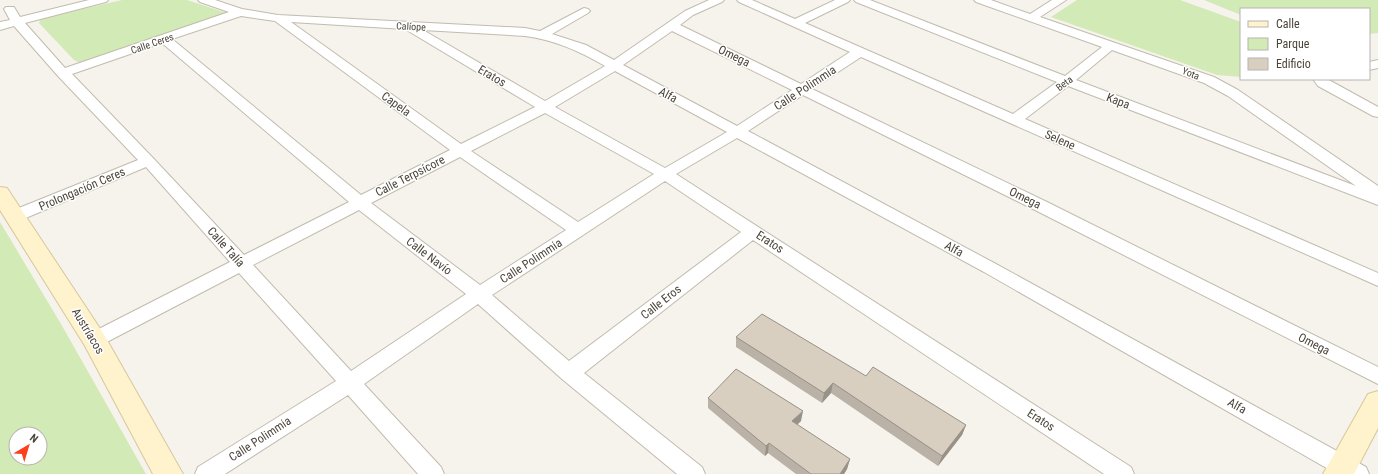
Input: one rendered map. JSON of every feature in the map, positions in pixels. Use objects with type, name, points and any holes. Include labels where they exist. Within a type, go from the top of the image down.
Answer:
[{"type":"street","points":[[0,26],[11,8],[102,0]]},
{"type":"street","name":"Capela","points":[[204,0],[240,12],[278,18],[459,150],[578,230]]},
{"type":"street","name":"Calle Terpsícore","points":[[94,340],[459,150],[545,107],[614,66],[689,13],[718,0]]},
{"type":"street","name":"Selene","points":[[743,0],[1378,280]]},
{"type":"street","points":[[795,23],[844,0]]},
{"type":"street","name":"Kapa","points":[[860,0],[1378,200]]},
{"type":"street","name":"Yota","points":[[980,0],[1194,73],[1233,92],[1378,194]]},
{"type":"street","points":[[1031,18],[1060,0]]},
{"type":"street","name":"Calle Talía","points":[[11,8],[63,73],[148,161],[433,474]]},
{"type":"street","points":[[543,34],[584,11]]},
{"type":"street","name":"Calle Ceres","points":[[63,73],[240,12]]},
{"type":"street","name":"Calíope","points":[[278,18],[543,34]]},
{"type":"street","name":"Omega","points":[[670,25],[1041,206],[1378,376]]},
{"type":"street","name":"Eratos","points":[[407,26],[545,107],[665,174],[1123,474]]},
{"type":"street","name":"Alfa","points":[[543,34],[582,48],[990,268],[1347,471]]},
{"type":"street","name":"Calle Navío","points":[[164,39],[359,202],[479,294],[569,373],[694,474]]},
{"type":"street","name":"Beta","points":[[1014,120],[1067,81],[1111,45]]},
{"type":"street","name":"Calle Polimmia","points":[[206,474],[349,383],[479,294],[665,174],[737,132],[858,52]]},
{"type":"street","points":[[1321,80],[1323,84],[1378,113]]},
{"type":"street","name":"Prolongación Ceres","points":[[15,216],[148,161]]},
{"type":"street","name":"Austríacos","points":[[0,193],[94,340],[168,474]]},
{"type":"street","name":"Calle Eros","points":[[569,373],[753,231]]},
{"type":"street","points":[[1347,471],[1378,402]]},
{"type":"green space","points":[[122,0],[187,0],[227,13],[86,62],[78,62],[74,60],[39,23],[40,20],[48,17]]},
{"type":"green space","points":[[1077,0],[1180,0],[1240,22],[1240,77],[1217,75],[1051,17]]},
{"type":"green space","points":[[1204,0],[1378,0],[1378,33],[1370,34],[1370,8],[1240,8],[1240,15]]},
{"type":"green space","points":[[0,222],[61,324],[146,474],[0,474]]},
{"type":"building","points":[[762,314],[866,376],[873,367],[966,425],[942,456],[833,383],[824,393],[736,337]]},
{"type":"building","points":[[736,369],[803,411],[792,421],[850,459],[840,474],[811,474],[769,443],[766,446],[708,398]]}]
